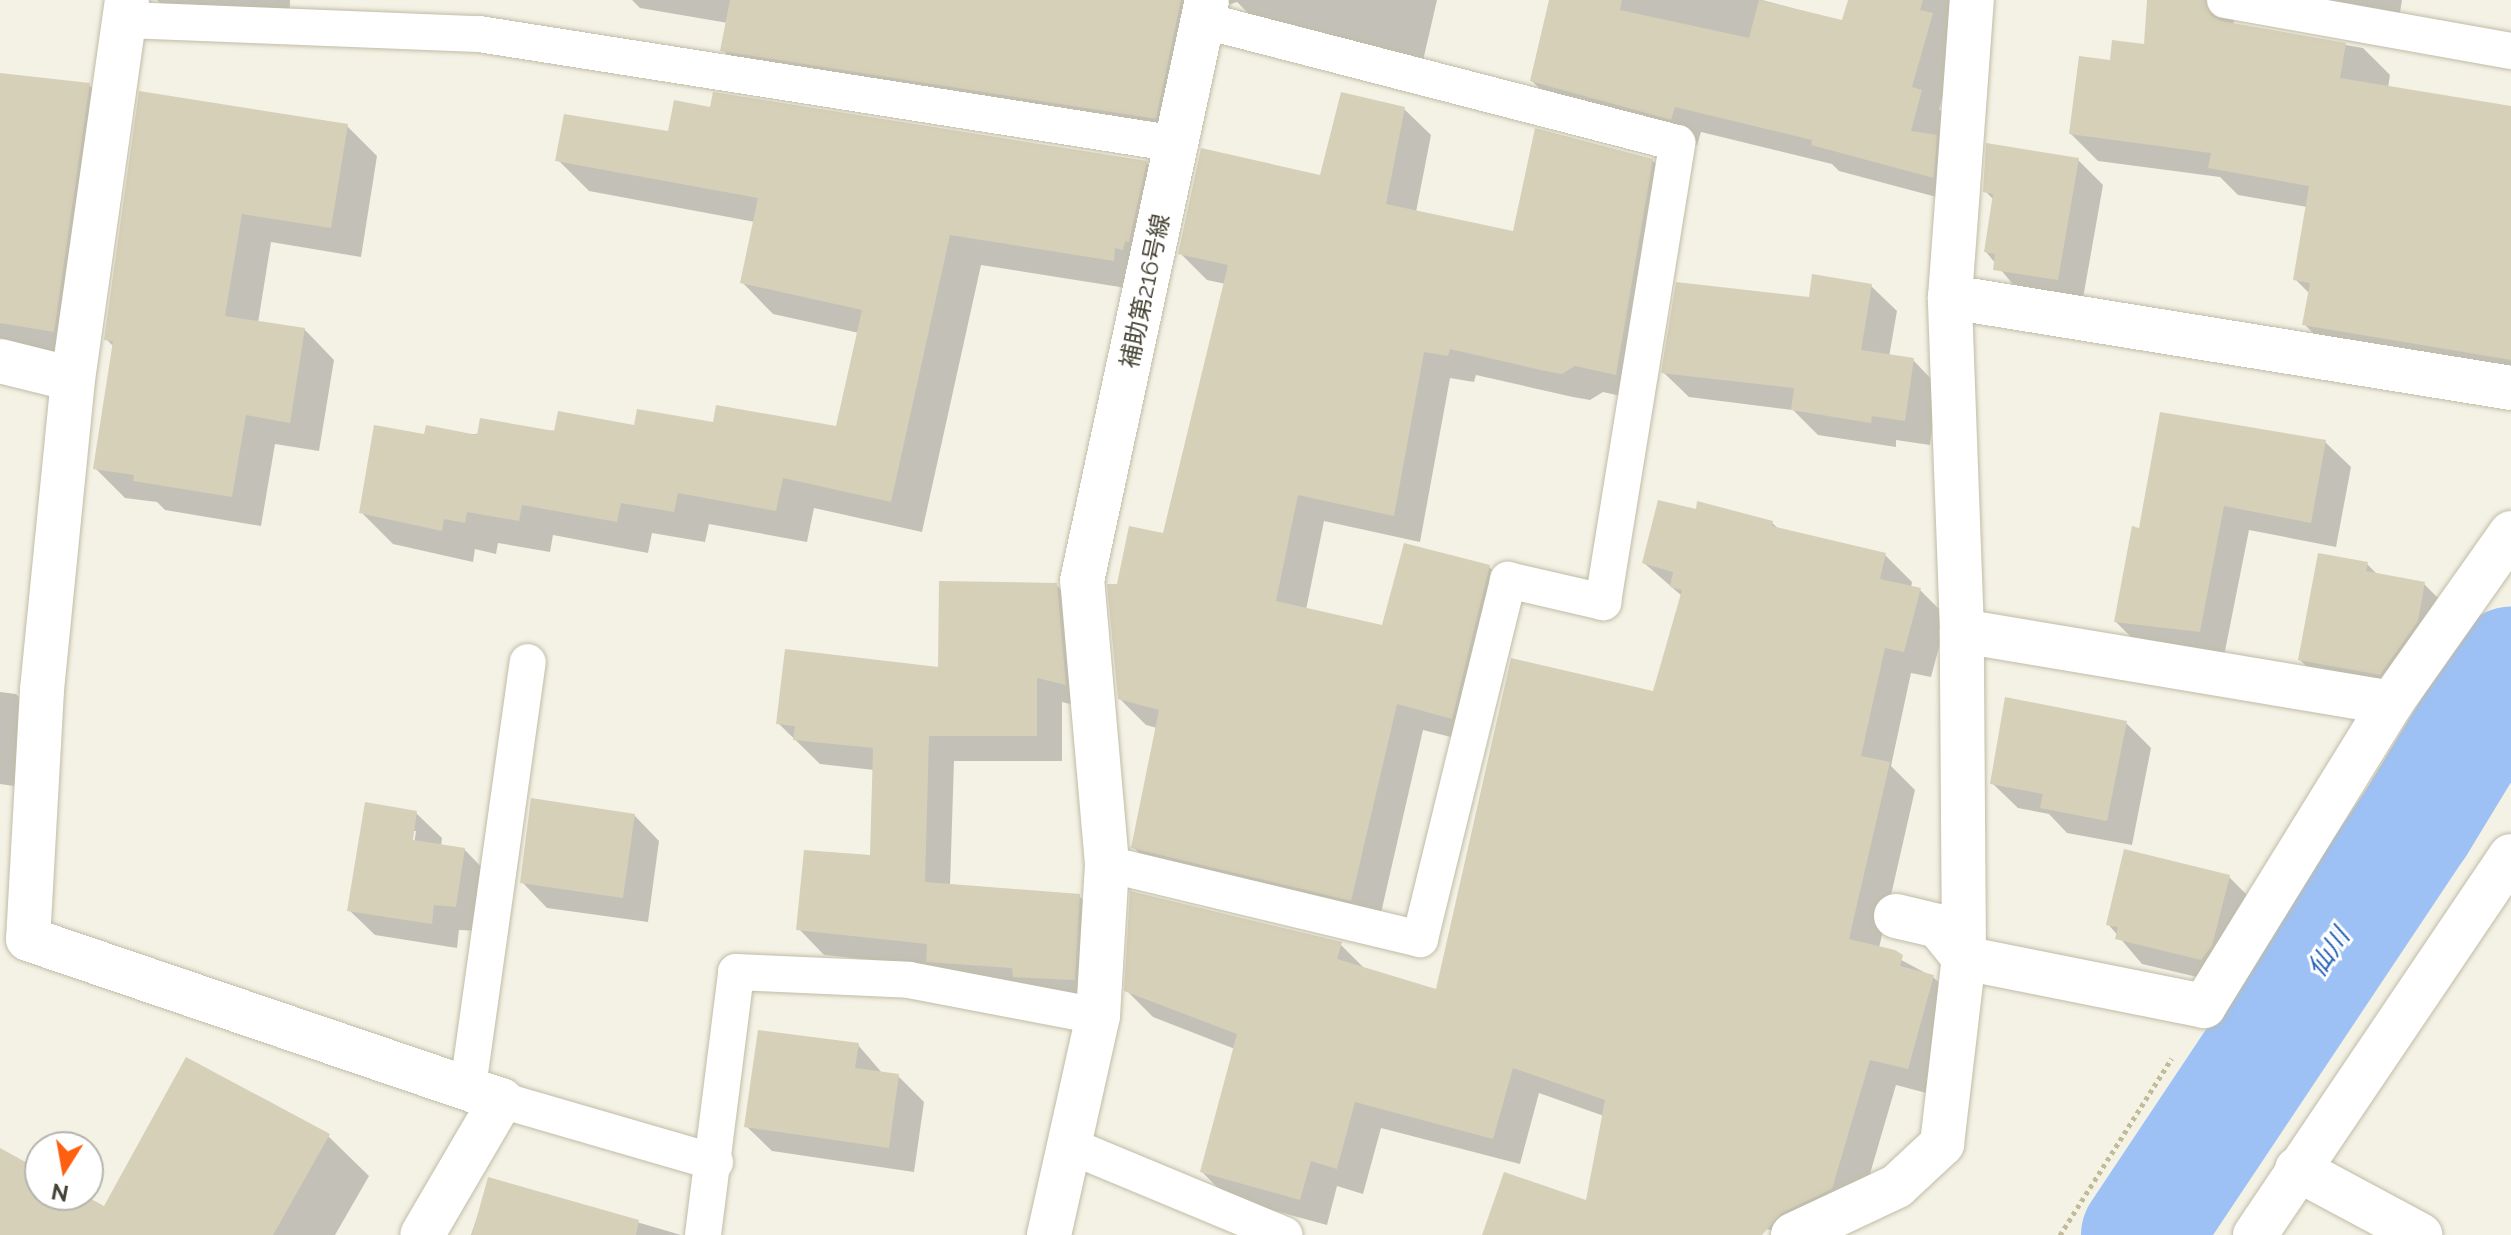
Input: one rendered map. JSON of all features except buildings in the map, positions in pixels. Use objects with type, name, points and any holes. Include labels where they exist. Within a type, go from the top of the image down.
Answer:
[{"type":"street","points":[[1793,1235],[1897,1186],[1942,1144],[1964,958],[1962,631],[1950,297],[1972,0]]},
{"type":"street","points":[[126,10],[73,379],[42,690],[28,939],[485,1093],[422,1235]]},
{"type":"street","name":"補助第216号線","points":[[1049,1235],[1073,1147],[1098,1016],[1107,864],[1082,581],[1206,11]]},
{"type":"street","points":[[1950,297],[2511,388]]},
{"type":"street","points":[[0,361],[73,379]]},
{"type":"street","points":[[1896,916],[1938,926],[1964,958],[2204,1006],[2391,703],[2511,533]]},
{"type":"street","points":[[1962,631],[2391,703]]},
{"type":"street","points":[[2255,1235],[2511,856]]},
{"type":"street","points":[[2297,1169],[2420,1235]]},
{"type":"lane","points":[[2225,0],[2397,15],[2511,51]]},
{"type":"lane","points":[[126,10],[479,34],[1177,144]]},
{"type":"lane","points":[[1107,864],[1420,939],[1508,580],[1603,602],[1677,143],[1206,11]]},
{"type":"lane","points":[[528,662],[485,1093],[715,1162]]},
{"type":"lane","points":[[703,1235],[715,1162],[736,972],[909,980],[1098,1016]]},
{"type":"lane","points":[[1073,1147],[1284,1235]]},
{"type":"path","points":[[2060,1235],[2204,1006]]},
{"type":"waterway","name":"仙川","points":[[2141,1235],[2416,823],[2511,667]]}]
